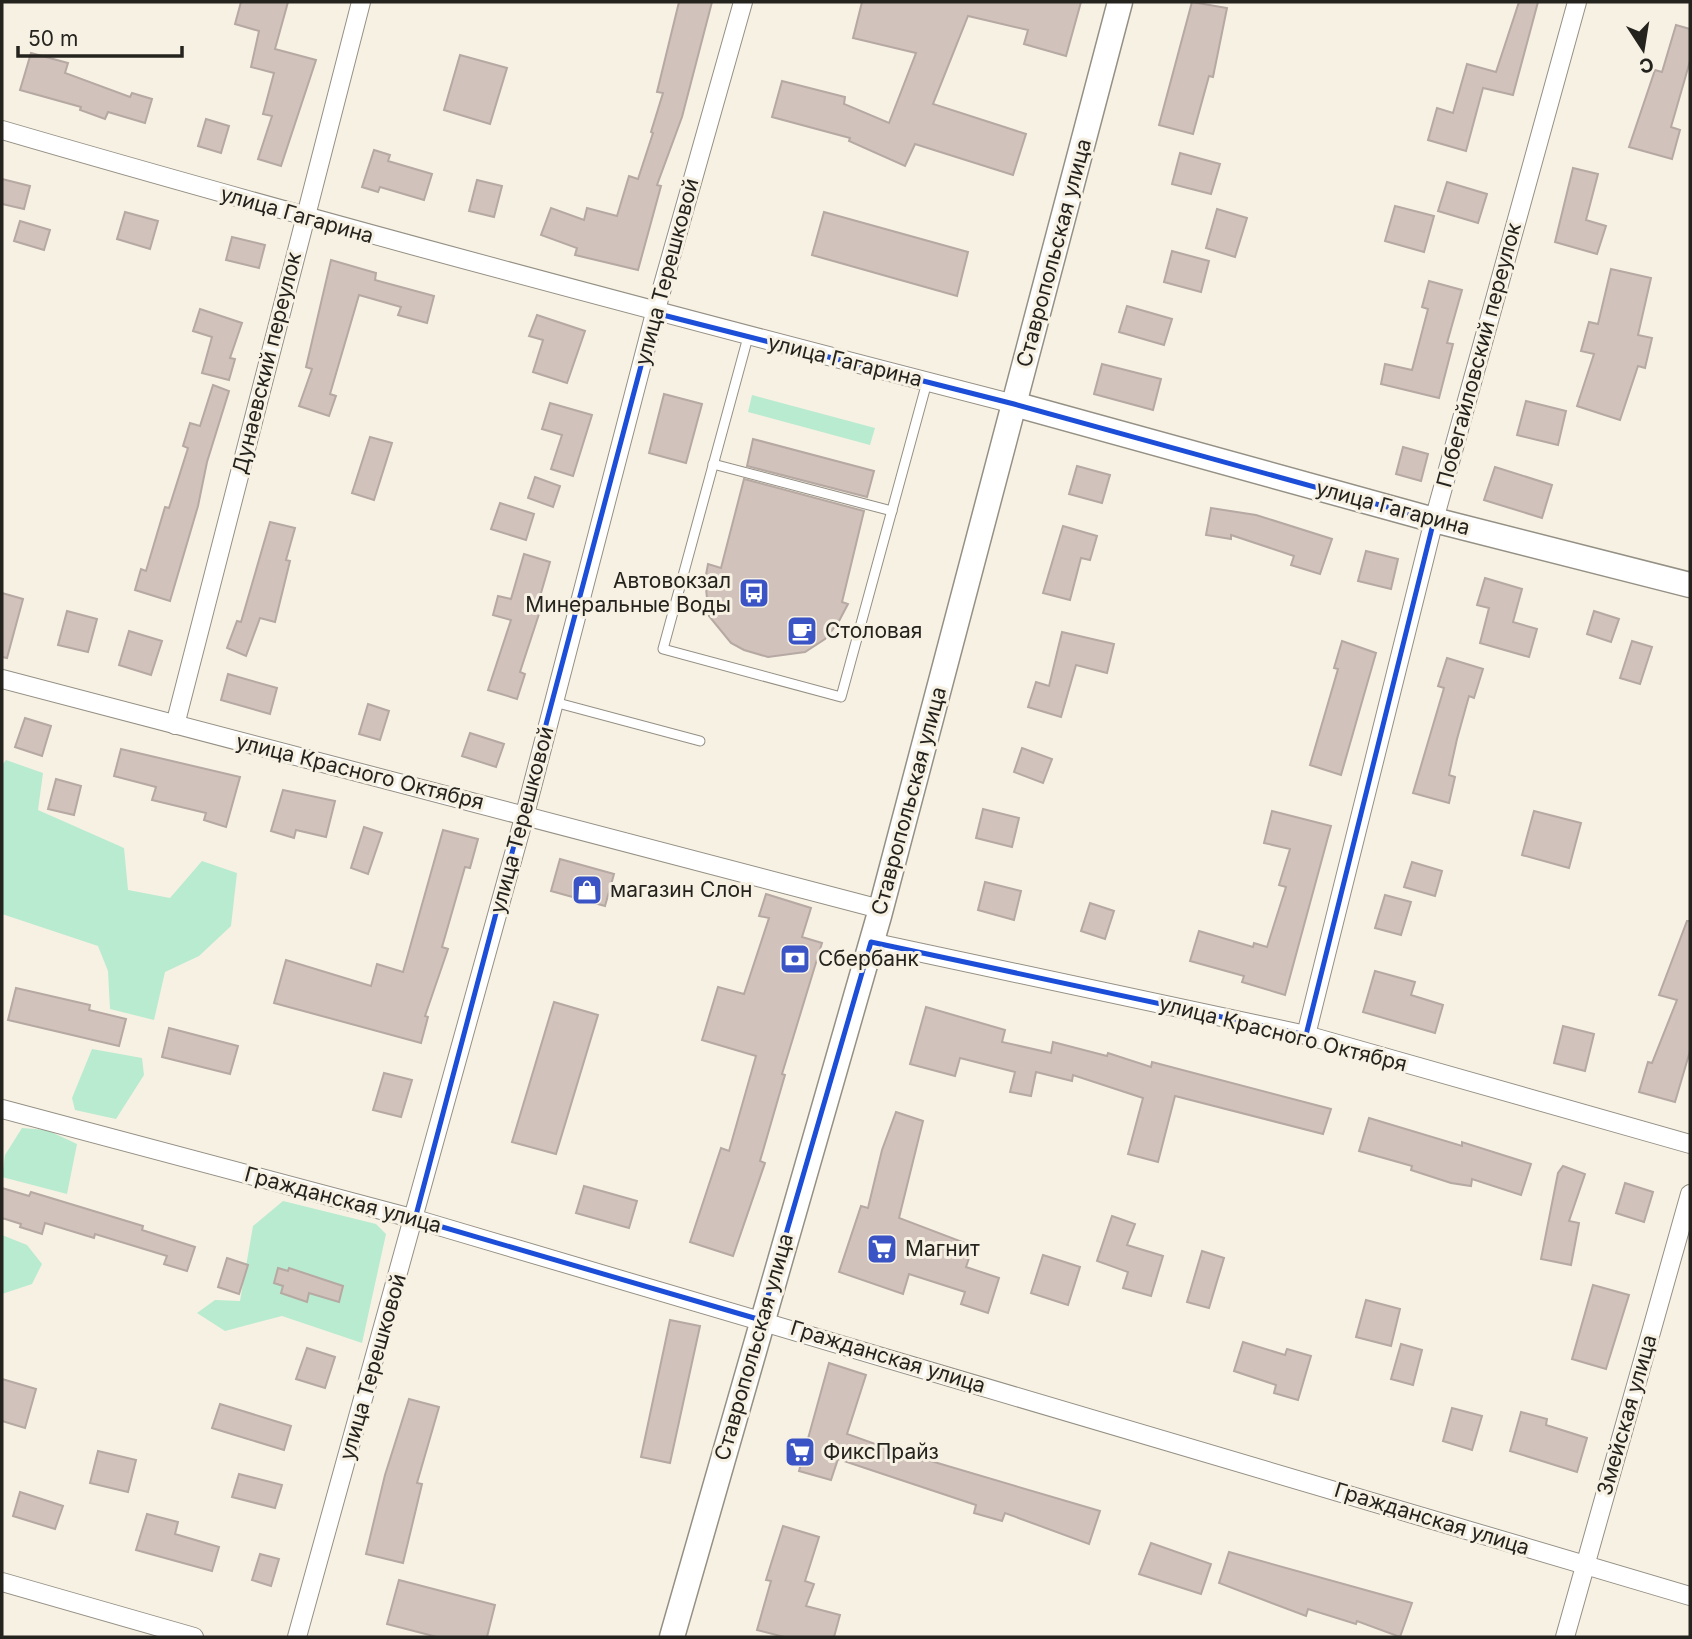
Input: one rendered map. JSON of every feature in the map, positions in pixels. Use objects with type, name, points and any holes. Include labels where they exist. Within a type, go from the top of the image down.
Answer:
[{"type":"street","name":"Дунаевский переулок","points":[[175,726],[361,2]]},
{"type":"street","name":"улица Терешковой","points":[[297,1637],[415,1219],[525,814],[655,313],[743,2]]},
{"type":"street","name":"Ставропольская улица","points":[[673,1637],[761,1320],[871,943],[1121,2]]},
{"type":"street","name":"Побегайловский переулок","points":[[1306,1035],[1434,520],[1577,2]]},
{"type":"street","name":"улица Гагарина","points":[[2,130],[304,218],[655,313],[1014,404],[1434,520],[1690,585]]},
{"type":"street","name":"улица Красного Октября","points":[[2,679],[880,909]]},
{"type":"street","name":"улица Красного Октября","points":[[871,943],[1306,1035],[1690,1144]]},
{"type":"street","name":"Гражданская улица","points":[[2,1109],[415,1219],[1690,1596]]},
{"type":"street","name":"Змейская улица","points":[[1565,1637],[1690,1194]]},
{"type":"street","points":[[2,1583],[194,1637]]},
{"type":"lane","points":[[748,337],[663,649],[841,697],[927,382]]},
{"type":"lane","points":[[713,464],[892,511]]},
{"type":"lane","points":[[554,702],[700,741]]},
{"type":"highlighted area","points":[[655,313],[1014,404],[1434,520],[1306,1035],[871,942],[761,1320],[415,1219]]},
{"type":"green space","points":[[752,395],[875,428],[870,445],[748,412]]},
{"type":"green space","points":[[6,760],[43,773],[38,810],[124,848],[128,890],[170,898],[202,861],[237,873],[231,926],[199,956],[165,972],[154,1020],[110,1009],[108,971],[98,946],[2,914],[2,765]]},
{"type":"green space","points":[[92,1049],[142,1058],[144,1075],[116,1119],[75,1110],[72,1098]]},
{"type":"green space","points":[[22,1128],[47,1130],[77,1144],[67,1194],[2,1177],[5,1155]]},
{"type":"green space","points":[[283,1201],[376,1224],[386,1234],[362,1343],[282,1316],[225,1331],[197,1313],[215,1300],[240,1301],[253,1226]]},
{"type":"green space","points":[[2,1235],[27,1245],[42,1264],[32,1284],[2,1294]]},
{"type":"building","points":[[241,2],[288,2],[275,49],[316,60],[281,166],[258,159],[272,116],[263,114],[274,73],[251,67],[259,31],[235,24]]},
{"type":"building","points":[[679,2],[712,2],[682,117],[657,185],[661,186],[638,270],[575,255],[577,248],[541,235],[551,208],[584,220],[587,208],[617,216],[629,176],[638,179],[653,133],[651,132],[663,93],[657,92]]},
{"type":"building","points":[[862,2],[1081,2],[1066,56],[1024,44],[1028,30],[968,16],[933,104],[1026,134],[1013,175],[915,144],[905,166],[849,141],[850,138],[772,117],[782,81],[845,97],[844,104],[889,123],[916,53],[853,38]]},
{"type":"building","points":[[1192,2],[1227,8],[1213,77],[1209,76],[1193,134],[1159,125]]},
{"type":"building","points":[[1519,2],[1538,2],[1513,95],[1483,88],[1466,151],[1428,140],[1437,108],[1453,113],[1467,64],[1496,72]]},
{"type":"building","points":[[1676,25],[1690,29],[1690,61],[1671,127],[1680,130],[1672,159],[1629,147],[1655,70],[1662,72]]},
{"type":"building","points":[[31,53],[68,63],[65,73],[130,97],[132,93],[152,99],[145,123],[108,112],[105,119],[80,110],[81,107],[20,90]]},
{"type":"building","points":[[460,55],[507,68],[490,124],[444,110]]},
{"type":"building","points":[[206,119],[229,126],[221,153],[198,146]]},
{"type":"building","points":[[374,150],[390,155],[388,161],[432,174],[424,200],[380,187],[378,192],[362,187]]},
{"type":"building","points":[[1180,153],[1220,164],[1211,194],[1172,184]]},
{"type":"building","points":[[1573,168],[1598,174],[1586,220],[1606,226],[1597,254],[1555,242]]},
{"type":"building","points":[[2,179],[30,186],[24,209],[2,204]]},
{"type":"building","points":[[477,180],[502,186],[494,217],[469,211]]},
{"type":"building","points":[[1447,182],[1487,194],[1478,223],[1438,211]]},
{"type":"building","points":[[1395,206],[1434,216],[1424,252],[1385,241]]},
{"type":"building","points":[[1217,209],[1247,218],[1235,257],[1206,248]]},
{"type":"building","points":[[125,212],[158,221],[150,249],[117,239]]},
{"type":"building","points":[[824,212],[968,252],[957,296],[812,255]]},
{"type":"building","points":[[20,221],[50,230],[44,250],[14,241]]},
{"type":"building","points":[[232,237],[265,245],[259,268],[226,260]]},
{"type":"building","points":[[1172,251],[1209,261],[1201,292],[1164,282]]},
{"type":"building","points":[[331,260],[376,273],[375,280],[434,296],[427,323],[398,315],[401,307],[359,295],[330,394],[336,396],[329,416],[299,406],[312,369],[306,367]]},
{"type":"building","points":[[1611,269],[1651,278],[1638,335],[1652,338],[1645,368],[1638,366],[1620,420],[1577,406],[1594,354],[1581,351],[1589,322],[1598,324]]},
{"type":"building","points":[[1429,281],[1462,290],[1447,343],[1453,344],[1439,398],[1381,384],[1385,364],[1412,370],[1428,309],[1422,307]]},
{"type":"building","points":[[1127,306],[1172,319],[1164,345],[1119,332]]},
{"type":"building","points":[[200,309],[242,323],[230,358],[235,359],[229,380],[202,373],[212,337],[193,331]]},
{"type":"building","points":[[537,315],[585,331],[567,383],[533,372],[543,340],[529,336]]},
{"type":"building","points":[[1102,364],[1161,379],[1153,410],[1094,394]]},
{"type":"building","points":[[213,385],[229,391],[170,601],[135,590],[141,569],[146,571],[165,507],[169,508],[188,448],[183,446],[190,423],[200,426]]},
{"type":"building","points":[[664,394],[702,404],[686,463],[649,453]]},
{"type":"building","points":[[1526,401],[1566,411],[1558,445],[1517,435]]},
{"type":"building","points":[[550,403],[592,415],[573,476],[551,469],[562,435],[542,429]]},
{"type":"building","points":[[370,437],[392,443],[374,500],[352,493]]},
{"type":"building","points":[[753,439],[874,471],[867,497],[747,466]]},
{"type":"building","points":[[1403,447],[1428,454],[1421,481],[1396,474]]},
{"type":"building","points":[[1077,466],[1110,475],[1102,503],[1069,494]]},
{"type":"building","points":[[1495,467],[1552,485],[1542,518],[1484,500]]},
{"type":"building","points":[[535,477],[560,486],[553,507],[528,498]]},
{"type":"building","points":[[744,479],[864,511],[842,602],[848,604],[825,639],[805,652],[768,657],[744,650],[731,643],[709,616],[705,580],[708,564],[721,568]]},
{"type":"building","points":[[500,503],[534,514],[526,540],[491,529]]},
{"type":"building","points":[[1211,508],[1256,515],[1332,539],[1320,574],[1291,565],[1294,556],[1231,535],[1231,539],[1206,535]]},
{"type":"building","points":[[270,522],[295,528],[286,560],[290,561],[275,622],[260,618],[246,656],[227,648],[237,621],[241,622]]},
{"type":"building","points":[[1063,526],[1097,536],[1090,560],[1081,558],[1070,600],[1043,593]]},
{"type":"building","points":[[1366,551],[1398,559],[1391,589],[1358,581]]},
{"type":"building","points":[[524,554],[550,562],[537,607],[541,608],[520,672],[525,674],[517,699],[488,690],[511,620],[493,615],[498,596],[511,599]]},
{"type":"building","points":[[1485,578],[1522,589],[1513,622],[1537,629],[1529,657],[1480,643],[1489,608],[1477,605]]},
{"type":"building","points":[[2,593],[23,599],[7,658],[2,657]]},
{"type":"building","points":[[67,611],[97,619],[88,652],[58,645]]},
{"type":"building","points":[[1594,611],[1619,619],[1611,642],[1587,634]]},
{"type":"building","points":[[129,631],[162,641],[151,675],[119,665]]},
{"type":"building","points":[[1062,632],[1114,644],[1107,673],[1076,665],[1061,717],[1028,707],[1036,682],[1049,686]]},
{"type":"building","points":[[1342,641],[1376,653],[1341,775],[1310,765],[1338,669],[1334,668]]},
{"type":"building","points":[[1632,641],[1652,647],[1640,684],[1620,678]]},
{"type":"building","points":[[1447,658],[1483,669],[1474,698],[1469,696],[1457,739],[1449,775],[1455,777],[1449,803],[1413,793],[1444,688],[1438,686]]},
{"type":"building","points":[[228,674],[277,688],[270,714],[221,700]]},
{"type":"building","points":[[368,704],[389,711],[380,740],[359,734]]},
{"type":"building","points":[[25,718],[51,726],[42,756],[15,747]]},
{"type":"building","points":[[470,733],[504,744],[496,767],[462,756]]},
{"type":"building","points":[[1022,748],[1052,759],[1043,783],[1014,772]]},
{"type":"building","points":[[121,749],[240,777],[226,827],[204,820],[206,813],[152,800],[156,787],[114,776]]},
{"type":"building","points":[[56,779],[81,786],[74,815],[48,809]]},
{"type":"building","points":[[283,790],[335,801],[326,837],[296,830],[294,838],[271,831]]},
{"type":"building","points":[[983,809],[1019,818],[1012,847],[976,838]]},
{"type":"building","points":[[1272,811],[1331,826],[1285,995],[1242,982],[1244,976],[1190,961],[1199,931],[1253,947],[1254,943],[1267,947],[1286,887],[1279,885],[1290,849],[1264,843]]},
{"type":"building","points":[[1534,811],[1581,823],[1569,868],[1522,855]]},
{"type":"building","points":[[364,827],[382,833],[368,874],[351,868]]},
{"type":"building","points":[[443,830],[478,839],[470,868],[465,867],[442,947],[448,949],[425,1016],[428,1017],[421,1043],[274,1003],[286,960],[371,986],[377,964],[403,972]]},
{"type":"building","points":[[560,859],[614,874],[605,906],[551,891]]},
{"type":"building","points":[[1412,862],[1442,871],[1435,896],[1404,887]]},
{"type":"building","points":[[985,882],[1021,891],[1014,920],[978,910]]},
{"type":"building","points":[[766,894],[811,908],[802,937],[822,943],[782,1074],[785,1075],[760,1161],[765,1163],[733,1256],[690,1242],[721,1148],[729,1151],[756,1056],[702,1040],[718,987],[744,994],[769,918],[759,916]]},
{"type":"building","points":[[1385,895],[1411,902],[1401,935],[1375,928]]},
{"type":"building","points":[[1090,903],[1114,911],[1105,939],[1081,931]]},
{"type":"building","points":[[1687,921],[1690,921],[1690,1051],[1675,1102],[1639,1092],[1648,1062],[1652,1063],[1677,1000],[1659,995]]},
{"type":"building","points":[[1375,971],[1415,982],[1411,995],[1443,1005],[1435,1033],[1363,1012]]},
{"type":"building","points":[[16,988],[90,1005],[89,1010],[126,1019],[119,1046],[8,1020]]},
{"type":"building","points":[[554,1002],[598,1015],[556,1154],[512,1142]]},
{"type":"building","points":[[926,1007],[1005,1030],[1002,1042],[1051,1053],[1053,1042],[1107,1056],[1108,1053],[1151,1067],[1152,1062],[1331,1109],[1323,1134],[1175,1096],[1158,1162],[1128,1154],[1143,1098],[1073,1075],[1072,1081],[1036,1072],[1031,1096],[1010,1092],[1015,1072],[960,1058],[955,1076],[910,1064]]},
{"type":"building","points":[[1563,1026],[1594,1034],[1585,1071],[1554,1063]]},
{"type":"building","points":[[169,1028],[238,1046],[230,1074],[162,1057]]},
{"type":"building","points":[[384,1073],[412,1080],[401,1117],[373,1110]]},
{"type":"building","points":[[896,1112],[923,1121],[899,1218],[973,1246],[966,1267],[999,1278],[988,1313],[961,1304],[965,1292],[909,1274],[903,1294],[839,1272],[861,1206],[868,1208],[882,1150]]},
{"type":"building","points":[[1369,1118],[1462,1146],[1462,1142],[1531,1164],[1521,1195],[1472,1179],[1471,1186],[1451,1183],[1411,1170],[1412,1166],[1359,1151]]},
{"type":"building","points":[[1563,1166],[1585,1174],[1569,1221],[1579,1223],[1571,1265],[1541,1259],[1558,1173]]},
{"type":"building","points":[[1625,1183],[1653,1192],[1644,1222],[1616,1213]]},
{"type":"building","points":[[584,1186],[637,1201],[629,1228],[576,1213]]},
{"type":"building","points":[[2,1188],[29,1196],[31,1192],[143,1226],[142,1230],[195,1247],[187,1271],[164,1264],[167,1256],[95,1234],[94,1238],[45,1223],[42,1234],[20,1227],[21,1224],[2,1218]]},
{"type":"building","points":[[1112,1216],[1135,1224],[1127,1245],[1163,1256],[1151,1296],[1123,1288],[1128,1272],[1097,1261]]},
{"type":"building","points":[[1202,1251],[1224,1258],[1209,1308],[1187,1302]]},
{"type":"building","points":[[1043,1255],[1080,1267],[1068,1305],[1031,1293]]},
{"type":"building","points":[[227,1258],[248,1265],[239,1294],[218,1287]]},
{"type":"building","points":[[278,1268],[288,1271],[289,1268],[343,1286],[339,1302],[309,1293],[307,1302],[281,1293],[283,1286],[274,1283]]},
{"type":"building","points":[[1593,1285],[1629,1295],[1606,1369],[1572,1359]]},
{"type":"building","points":[[1366,1300],[1400,1309],[1391,1346],[1356,1337]]},
{"type":"building","points":[[670,1320],[700,1326],[670,1463],[641,1457]]},
{"type":"building","points":[[1243,1342],[1285,1355],[1287,1349],[1311,1356],[1298,1400],[1274,1393],[1276,1385],[1234,1371]]},
{"type":"building","points":[[1401,1344],[1422,1350],[1413,1385],[1391,1379]]},
{"type":"building","points":[[307,1348],[335,1357],[325,1388],[296,1379]]},
{"type":"building","points":[[829,1363],[866,1375],[847,1434],[923,1461],[924,1459],[1100,1511],[1089,1544],[1005,1513],[1002,1521],[974,1513],[976,1505],[838,1459],[831,1480],[799,1471]]},
{"type":"building","points":[[2,1379],[36,1389],[25,1428],[2,1421]]},
{"type":"building","points":[[409,1399],[439,1407],[417,1483],[422,1484],[403,1563],[366,1554],[385,1475]]},
{"type":"building","points":[[220,1404],[291,1426],[284,1450],[212,1428]]},
{"type":"building","points":[[1452,1408],[1482,1416],[1472,1450],[1443,1441]]},
{"type":"building","points":[[1521,1412],[1547,1419],[1546,1425],[1587,1438],[1577,1472],[1510,1451]]},
{"type":"building","points":[[98,1451],[136,1460],[128,1492],[90,1483]]},
{"type":"building","points":[[239,1474],[282,1485],[275,1508],[232,1497]]},
{"type":"building","points":[[20,1492],[63,1506],[55,1529],[13,1516]]},
{"type":"building","points":[[147,1514],[178,1522],[175,1534],[219,1547],[212,1571],[136,1550]]},
{"type":"building","points":[[783,1526],[819,1537],[805,1581],[814,1584],[806,1606],[840,1615],[834,1637],[784,1637],[757,1630],[771,1581],[766,1580]]},
{"type":"building","points":[[1151,1543],[1211,1564],[1201,1594],[1139,1574]]},
{"type":"building","points":[[1229,1552],[1412,1603],[1400,1637],[1357,1621],[1356,1624],[1308,1609],[1306,1616],[1219,1583]]},
{"type":"building","points":[[260,1554],[279,1559],[271,1586],[252,1580]]},
{"type":"building","points":[[399,1580],[495,1605],[487,1637],[437,1637],[387,1624]]},
{"type":"place","name":"Автовокзал Минеральные Воды","points":[[754,593]]},
{"type":"place","name":"Столовая","points":[[802,631]]},
{"type":"place","name":"магазин Слон","points":[[587,890]]},
{"type":"place","name":"Сбербанк","points":[[795,959]]},
{"type":"place","name":"Магнит","points":[[882,1249]]},
{"type":"place","name":"ФиксПрайз","points":[[800,1452]]}]
